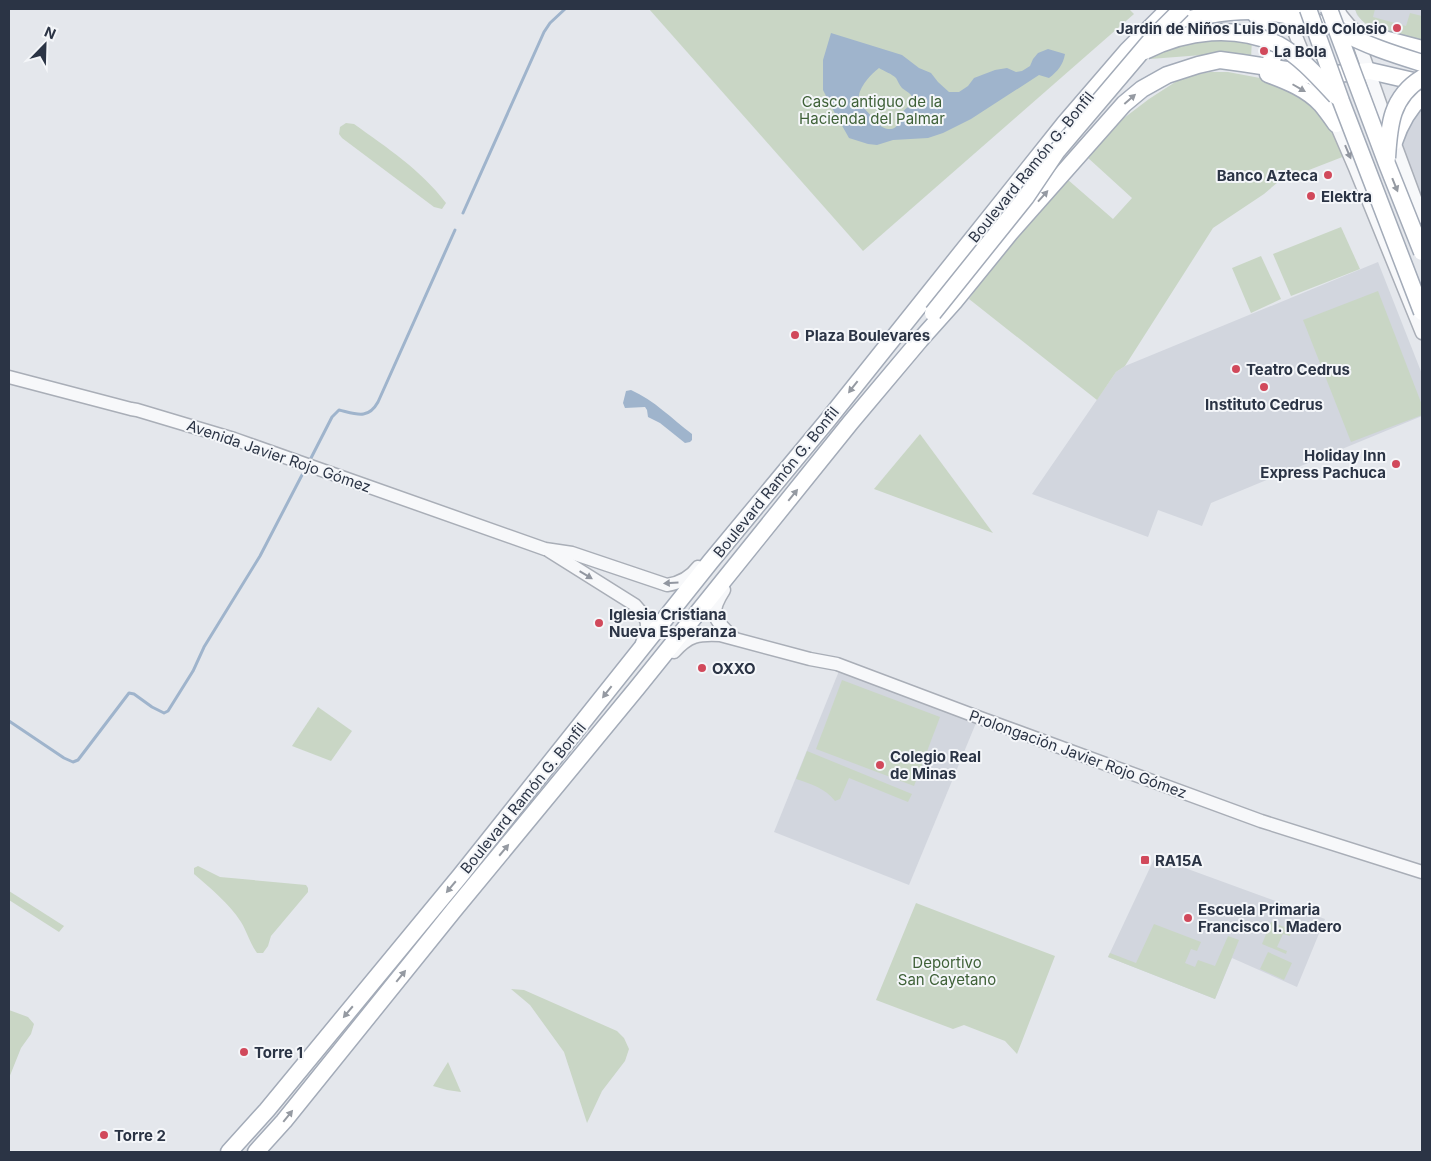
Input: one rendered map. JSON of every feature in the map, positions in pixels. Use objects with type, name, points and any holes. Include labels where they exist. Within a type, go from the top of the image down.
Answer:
[{"type":"main road","points":[[1147,32],[1169,9]]},
{"type":"main road","points":[[905,322],[902,335],[906,340],[912,343],[920,340],[933,313],[1026,196],[1057,152],[1152,39],[1182,9]]},
{"type":"main road","points":[[1308,9],[1341,101],[1422,312]]},
{"type":"main road","points":[[1329,9],[1422,252]]},
{"type":"main road","points":[[1252,11],[1273,37],[1276,49],[1272,62],[1266,67]]},
{"type":"main road","name":"Boulevard Ramón G. Bonfil","points":[[230,1152],[267,1110],[460,876],[637,653],[827,420],[1071,115],[1127,51],[1147,32],[1186,20],[1214,15],[1252,11],[1286,12],[1422,49]]},
{"type":"main road","points":[[1338,30],[1355,40],[1422,64]]},
{"type":"main road","points":[[1037,158],[1126,64],[1164,42],[1180,36],[1227,31],[1248,34],[1279,45],[1312,70],[1341,101]]},
{"type":"main road","points":[[1383,38],[1375,51],[1380,66],[1388,74]]},
{"type":"main road","points":[[1220,60],[1261,70],[1310,94],[1321,104],[1336,124]]},
{"type":"main road","name":"Boulevard Ramón G. Bonfil","points":[[256,1152],[284,1121],[637,688],[851,422],[954,302],[1010,233],[1124,104],[1142,89],[1167,75],[1220,60],[1242,62],[1312,76],[1370,71],[1422,83]]},
{"type":"main road","points":[[1387,164],[1390,122],[1396,105],[1405,91],[1422,78]]},
{"type":"main road","points":[[1394,142],[1399,127],[1410,108],[1422,96]]},
{"type":"main road","points":[[851,422],[862,402],[896,360],[896,352],[892,349],[883,349]]},
{"type":"street","points":[[1338,9],[1356,32],[1422,217]]},
{"type":"street","points":[[1286,12],[1312,76],[1336,124],[1422,333]]},
{"type":"street","points":[[1336,124],[1351,110],[1359,107],[1368,106],[1382,109]]},
{"type":"street","name":"Avenida Javier Rojo Gómez","points":[[9,378],[130,410],[138,410],[234,439],[545,549],[572,553],[667,585],[682,582],[701,564],[711,561]]},
{"type":"street","points":[[734,638],[715,618],[715,603],[762,532]]},
{"type":"street","name":"Avenida Javier Rojo Gómez","points":[[545,549],[635,605],[646,617],[648,630],[637,653]]},
{"type":"street","name":"Prolongación Javier Rojo Gómez","points":[[637,688],[655,673],[682,643],[694,636],[707,634],[734,638],[810,659],[837,664],[992,723],[1261,821],[1422,872]]},
{"type":"shaded area","name":"Jardin de Niños Luis Donaldo Colosio","points":[[1355,9],[1422,9],[1422,43],[1367,25],[1357,15]]},
{"type":"shaded area","points":[[1422,91],[1422,231],[1401,177],[1397,117]]},
{"type":"shaded area","name":"Instituto Cedrus","points":[[1378,262],[1422,374],[1422,416],[1211,503],[1202,526],[1158,510],[1148,537],[1032,494],[1116,372],[1125,366]]},
{"type":"shaded area","name":"Colegio Real de Minas","points":[[839,671],[976,723],[909,885],[774,832]]},
{"type":"shaded area","name":"Escuela Primaria Francisco I. Madero","points":[[1155,857],[1325,919],[1297,987],[1232,958],[1215,999],[1108,957]]},
{"type":"green space","name":"Casco antiguo de la Hacienda del Palmar","points":[[649,9],[1129,9],[1134,14],[863,251]]},
{"type":"green space","name":"Jardin de Niños Luis Donaldo Colosio","points":[[1355,9],[1375,9],[1373,17],[1406,26],[1410,13],[1422,16],[1422,42],[1374,28],[1359,17]]},
{"type":"green space","points":[[1191,38],[1252,39],[1251,58],[1202,55],[1150,59],[1168,48]]},
{"type":"green space","points":[[1210,72],[1228,72],[1260,78],[1287,89],[1309,102],[1340,137],[1345,156],[1278,182],[1264,194],[1213,228],[1125,366],[1116,372],[1097,400],[969,299],[990,269],[1067,179],[1113,219],[1132,198],[1087,157],[1124,118],[1149,99],[1183,77]]},
{"type":"green space","points":[[346,123],[354,124],[391,150],[426,180],[446,203],[442,209],[434,207],[342,138],[339,134],[340,127]]},
{"type":"green space","points":[[1341,227],[1360,269],[1291,296],[1273,254]]},
{"type":"green space","points":[[1261,256],[1281,299],[1251,313],[1232,268]]},
{"type":"green space","points":[[1378,291],[1422,405],[1422,415],[1351,442],[1303,320]]},
{"type":"green space","points":[[920,434],[993,533],[874,489]]},
{"type":"green space","points":[[842,680],[940,717],[914,786],[816,749]]},
{"type":"green space","points":[[318,707],[352,731],[331,761],[292,746]]},
{"type":"green space","points":[[807,751],[912,794],[908,802],[849,778],[840,799],[835,801],[822,790],[796,779]]},
{"type":"green space","points":[[198,866],[220,877],[306,885],[308,892],[271,936],[268,946],[263,953],[257,953],[231,908],[194,874],[194,868]]},
{"type":"green space","points":[[9,891],[64,926],[59,932],[9,900]]},
{"type":"green space","name":"Deportivo San Cayetano","points":[[916,903],[1055,956],[1017,1054],[1005,1041],[964,1025],[953,1029],[876,1000]]},
{"type":"green space","points":[[1271,922],[1292,930],[1290,936],[1283,934],[1277,947],[1287,951],[1286,954],[1262,944]]},
{"type":"green space","points":[[1154,924],[1201,942],[1197,951],[1191,949],[1185,963],[1195,967],[1198,960],[1215,966],[1228,936],[1239,940],[1215,999],[1108,957],[1110,953],[1136,963]]},
{"type":"green space","points":[[1268,952],[1292,963],[1284,980],[1260,969]]},
{"type":"green space","points":[[511,989],[524,990],[617,1031],[624,1038],[629,1049],[625,1061],[602,1091],[587,1123],[564,1052],[530,1005]]},
{"type":"green space","points":[[9,1010],[28,1017],[34,1024],[31,1034],[21,1048],[9,1078]]},
{"type":"green space","points":[[448,1062],[461,1092],[433,1086]]},
{"type":"water","points":[[831,33],[902,55],[919,68],[931,73],[949,92],[959,92],[968,86],[974,78],[995,70],[1007,68],[1016,72],[1022,71],[1030,66],[1038,53],[1048,49],[1065,54],[1060,67],[1049,78],[1039,75],[971,119],[943,133],[928,138],[893,140],[877,145],[849,138],[823,90],[823,60]],"holes":[[[879,68],[896,78],[901,87],[910,94],[913,101],[903,111],[898,124],[892,129],[880,125],[859,100],[860,91],[865,82]]]},
{"type":"water","points":[[631,390],[655,404],[692,434],[692,440],[685,443],[660,423],[648,417],[645,407],[625,408],[623,403],[626,391]]},
{"type":"waterway","points":[[463,213],[544,32],[550,23],[565,9]]},
{"type":"waterway","points":[[310,460],[332,417],[339,410],[356,414],[366,413],[374,408],[378,402],[455,230]]},
{"type":"waterway","points":[[9,721],[73,762],[78,760],[129,693],[134,694],[164,713],[168,711],[193,671],[204,647],[260,556],[302,475]]},
{"type":"place","name":"Jardin de Niños Luis Donaldo Colosio","points":[[1397,28]]},
{"type":"place","name":"La Bola","points":[[1264,51]]},
{"type":"place","name":"Banco Azteca","points":[[1328,175]]},
{"type":"place","name":"Elektra","points":[[1311,196]]},
{"type":"place","name":"Plaza Boulevares","points":[[795,335]]},
{"type":"place","name":"Teatro Cedrus","points":[[1236,369]]},
{"type":"place","name":"Instituto Cedrus","points":[[1264,387]]},
{"type":"place","name":"Holiday Inn Express Pachuca","points":[[1396,464]]},
{"type":"place","name":"Iglesia Cristiana Nueva Esperanza","points":[[599,623]]},
{"type":"place","name":"OXXO","points":[[702,668]]},
{"type":"place","name":"Colegio Real de Minas","points":[[880,765]]},
{"type":"place","name":"RA15A","points":[[1145,860]]},
{"type":"place","name":"Escuela Primaria Francisco I. Madero","points":[[1188,918]]},
{"type":"place","name":"Torre 1","points":[[244,1052]]},
{"type":"place","name":"Torre 2","points":[[104,1135]]}]
